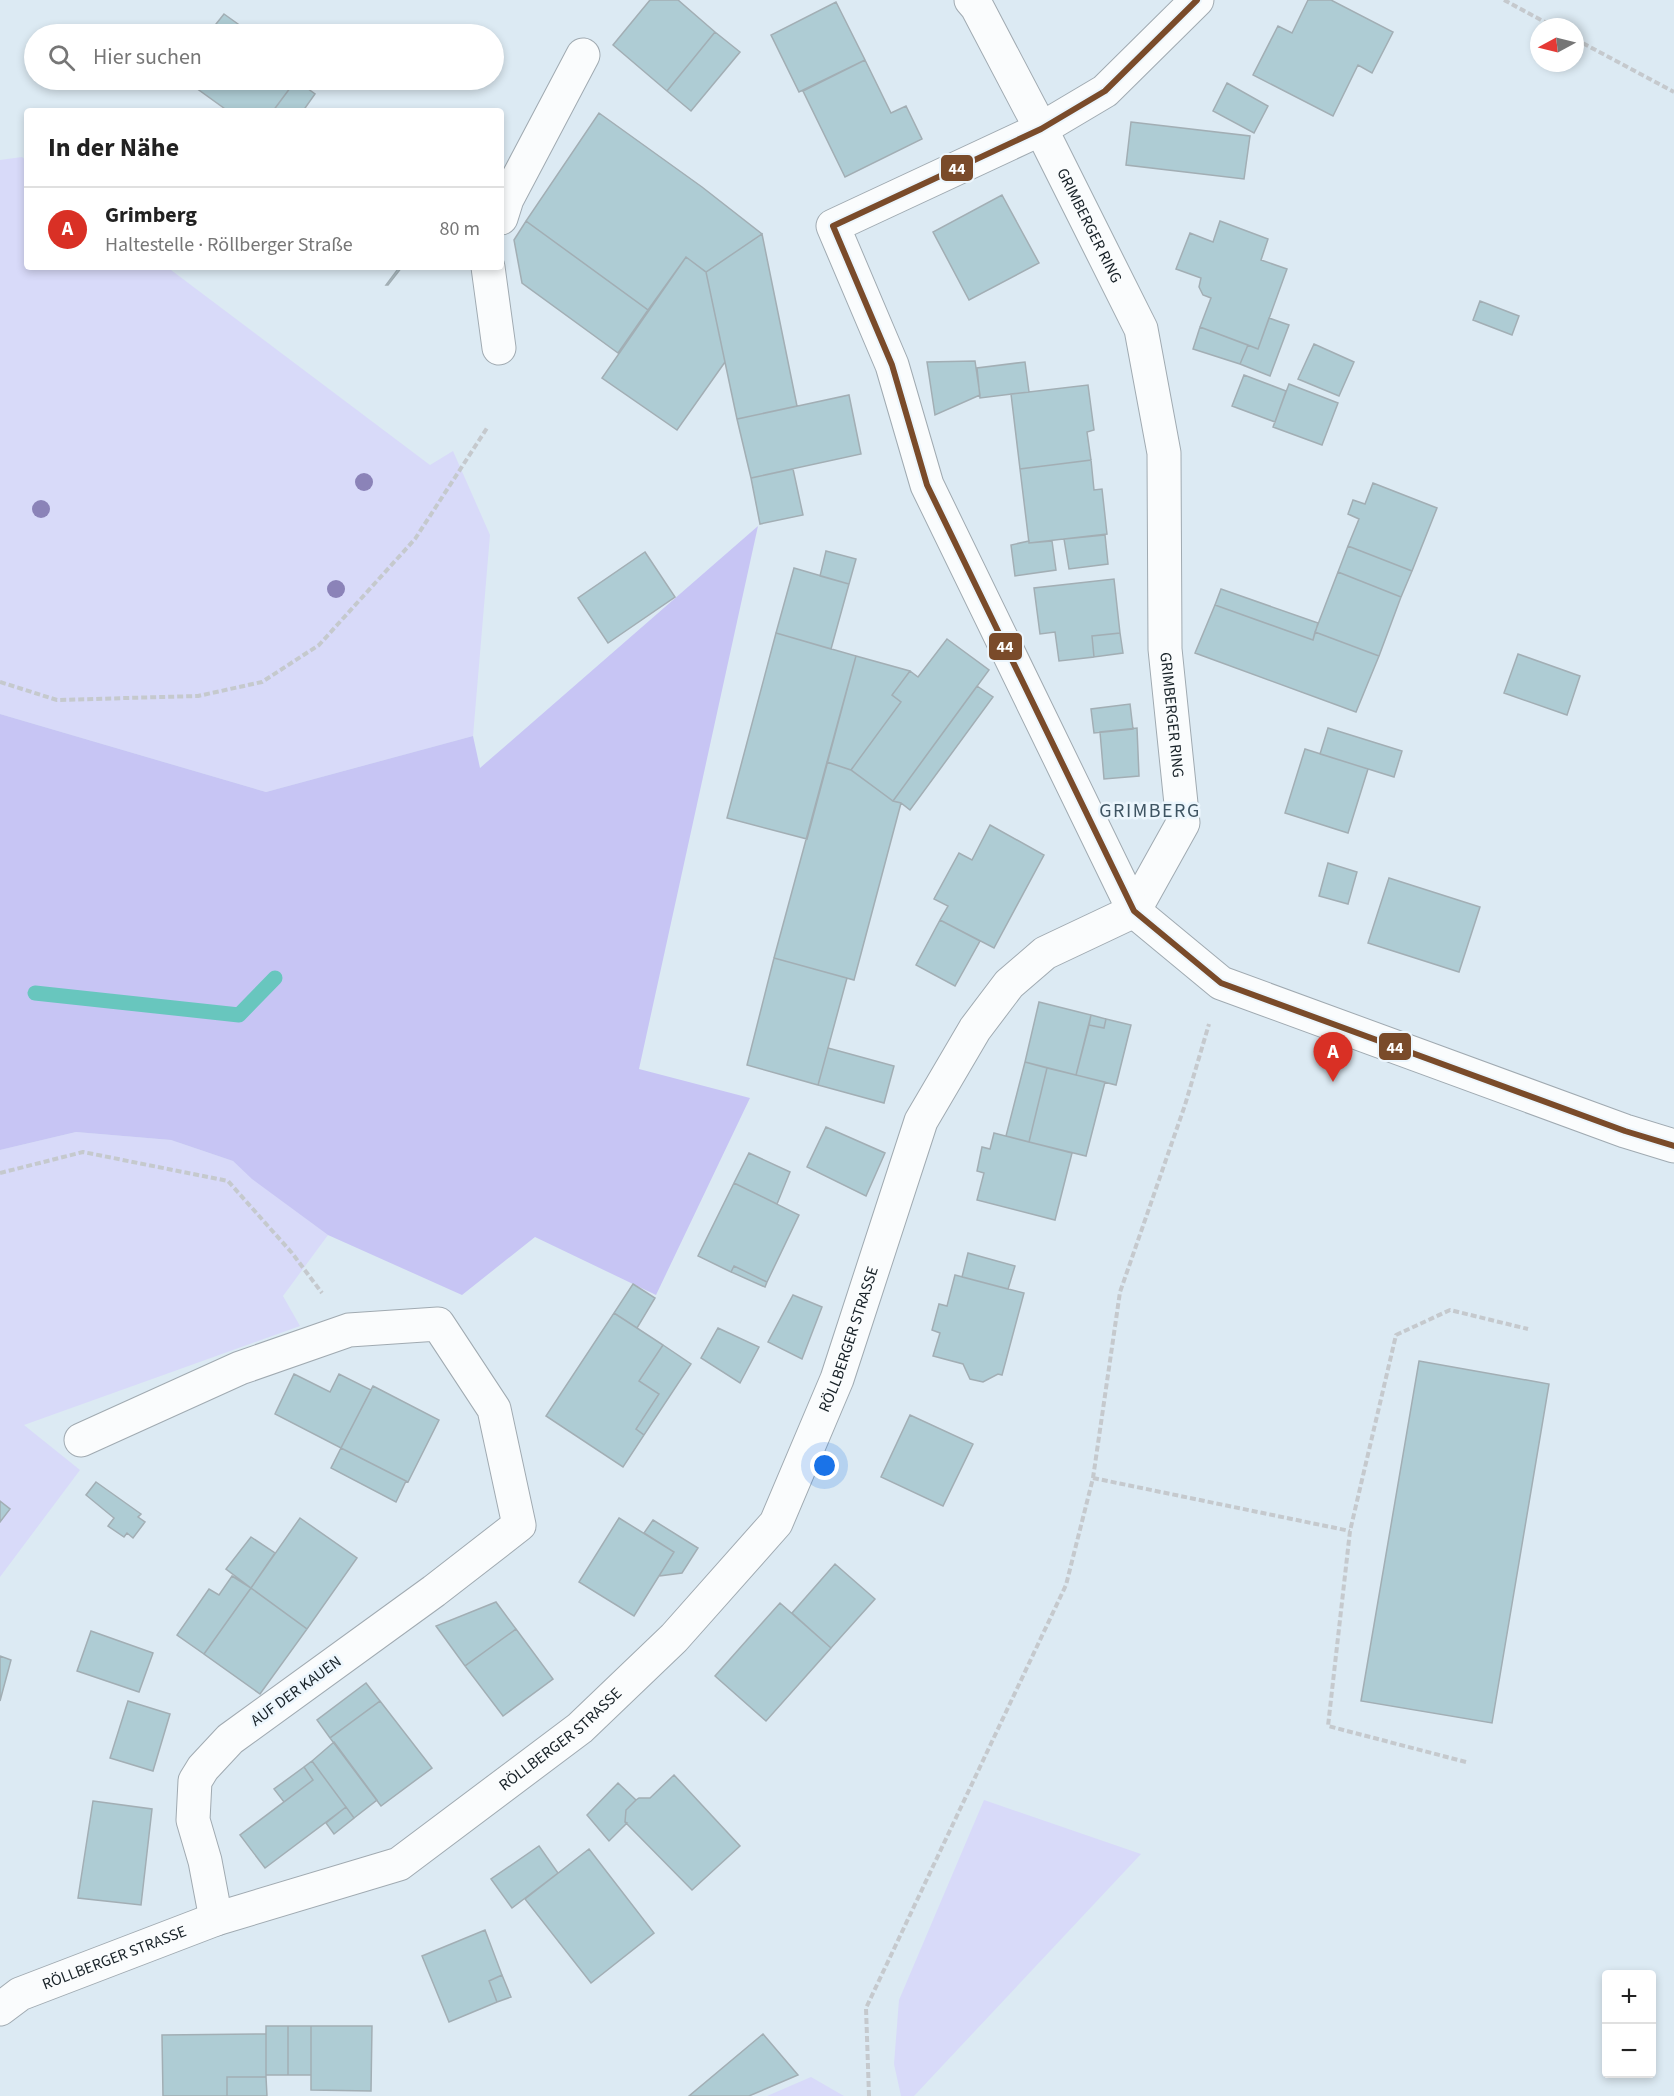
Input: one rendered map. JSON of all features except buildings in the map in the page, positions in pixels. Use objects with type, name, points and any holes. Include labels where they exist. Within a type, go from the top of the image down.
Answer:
[{"type":"street","name":"GRIMBERGER RING","points":[[971,0],[977,7],[1041,129],[1141,329],[1164,453],[1165,649],[1183,823],[1134,911]]},
{"type":"street","points":[[1197,0],[1105,91],[1041,129],[833,226],[892,365],[927,485],[1134,911],[1221,983],[1674,1146]]},
{"type":"street","points":[[504,208],[583,55]]},
{"type":"street","points":[[488,270],[499,348]]},
{"type":"street","name":"RÖLLBERGER STRASSE","points":[[0,2009],[21,1994],[216,1919],[399,1864],[580,1728],[674,1638],[776,1523],[837,1379],[921,1121],[975,1029],[1009,984],[1045,953],[1134,911]]},
{"type":"street","name":"AUF DER KAUEN","points":[[216,1919],[205,1861],[193,1820],[195,1781],[203,1768],[230,1739],[434,1591],[519,1525],[494,1409],[438,1324],[349,1330]]},
{"type":"street","points":[[81,1440],[240,1368],[349,1330]]},
{"type":"path","points":[[1504,0],[1537,18]]},
{"type":"path","points":[[1584,44],[1674,92]]},
{"type":"path","points":[[0,682],[57,700],[198,696],[262,682],[319,645],[415,539],[487,428]]},
{"type":"path","points":[[869,2096],[866,2008],[1066,1585],[1093,1478],[1120,1292],[1185,1105],[1221,983]]},
{"type":"path","points":[[0,1173],[83,1152],[228,1181],[292,1253],[349,1330]]},
{"type":"path","points":[[1466,1762],[1328,1726],[1350,1531],[1395,1335],[1450,1310],[1528,1329]]},
{"type":"path","points":[[1093,1478],[1350,1531]]},
{"type":"shaded area","points":[[24,159],[24,270],[171,270],[430,465],[453,451],[490,535],[473,736],[266,792],[0,714],[0,160]]},
{"type":"shaded area","points":[[758,526],[639,1069],[750,1098],[656,1295],[535,1237],[462,1295],[328,1235],[252,1179],[233,1161],[171,1140],[76,1132],[0,1150],[0,714],[266,792],[473,736],[480,768]]},
{"type":"shaded area","points":[[76,1132],[171,1140],[233,1161],[253,1179],[328,1235],[283,1296],[300,1326],[24,1425],[80,1470],[0,1577],[0,1150]]},
{"type":"shaded area","points":[[984,1800],[1141,1854],[914,2096],[901,2096],[894,2064],[899,2000]]},
{"type":"shaded area","points":[[811,2077],[844,2096],[767,2096]]},
{"type":"waterway","points":[[35,993],[239,1015],[275,978]]},
{"type":"transit line","name":"44","points":[[1197,0],[1105,91],[1041,129],[833,226],[892,365],[927,485],[1134,911],[1221,983],[1625,1131],[1674,1146]]},
{"type":"place","name":"Grimberg","points":[[1333,1082]]},
{"type":"district","name":"GRIMBERG","points":[[1150,811]]}]
